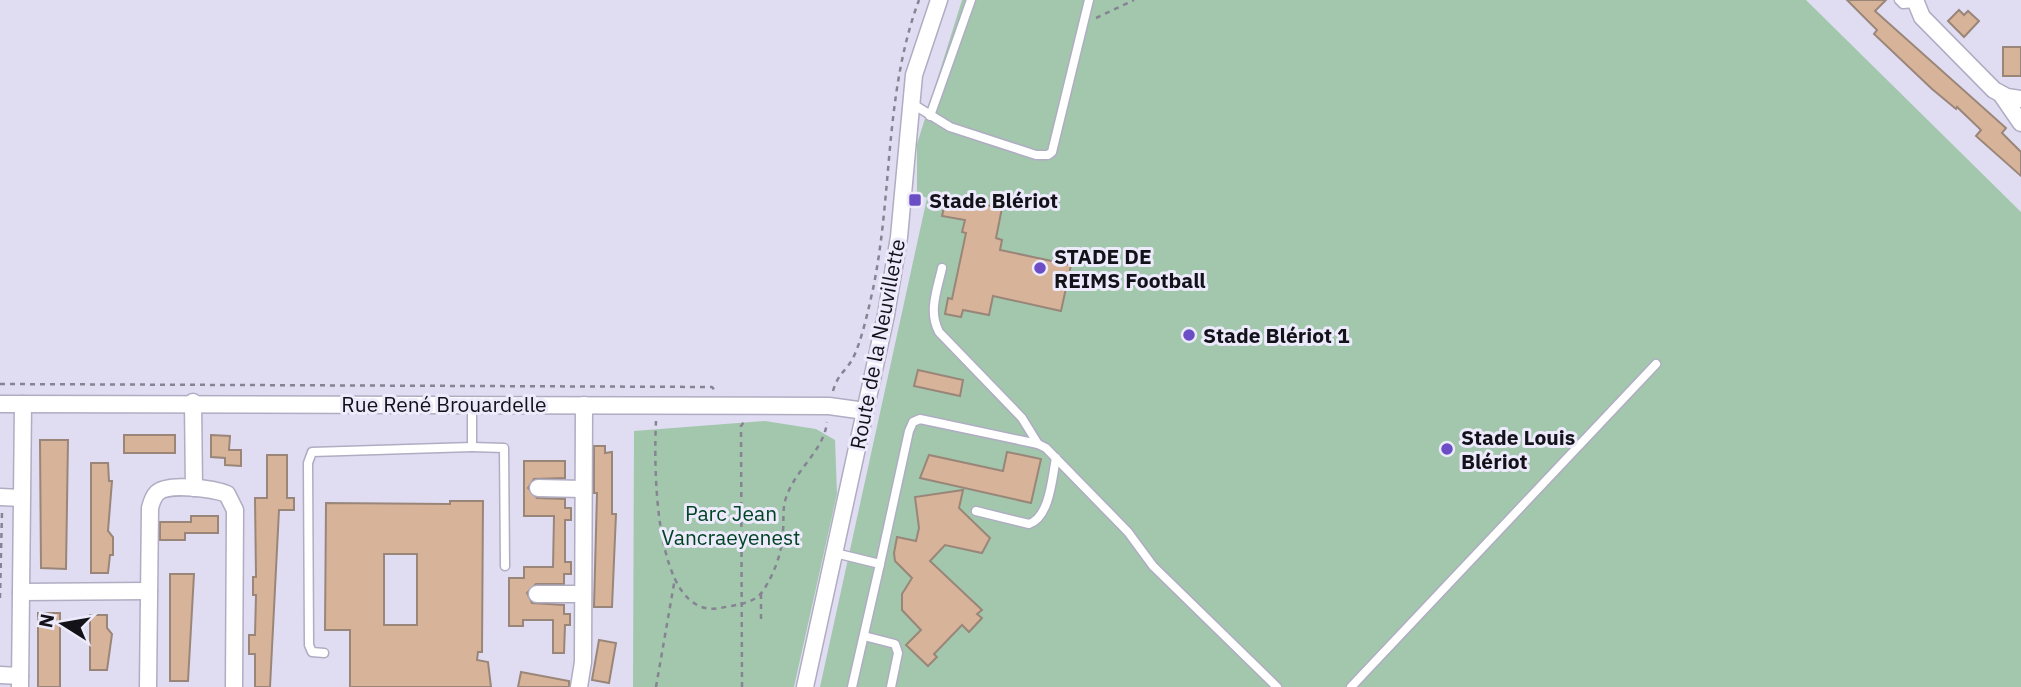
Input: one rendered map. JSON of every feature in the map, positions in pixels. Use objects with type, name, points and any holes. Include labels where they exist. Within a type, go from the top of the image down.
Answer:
[{"type":"street","name":"Route de la Neuvillette","points":[[805,687],[886,315],[899,237],[917,63],[939,0]]},
{"type":"street","points":[[1909,1],[2001,94],[2021,123]]},
{"type":"street","points":[[2001,94],[2021,99]]},
{"type":"street","name":"Rue René Brouardelle","points":[[0,404],[193,402],[829,406],[865,411]]},
{"type":"street","points":[[193,402],[194,488]]},
{"type":"street","points":[[0,675],[20,681],[23,404]]},
{"type":"street","points":[[579,687],[583,662],[584,405]]},
{"type":"street","points":[[148,687],[150,508],[152,501],[162,490],[194,488],[214,489],[227,494],[235,510],[234,687]]},
{"type":"street","points":[[538,488],[583,489]]},
{"type":"street","points":[[1,497],[21,498]]},
{"type":"street","points":[[21,592],[149,591]]},
{"type":"street","points":[[537,594],[583,594]]},
{"type":"lane","points":[[930,116],[971,0]]},
{"type":"lane","points":[[911,103],[950,127],[1036,155],[1048,155],[1052,152],[1089,0]]},
{"type":"lane","points":[[942,268],[933,306],[933,320],[939,332],[1022,418],[1038,444],[1056,458],[1128,532],[1153,566],[1277,687]]},
{"type":"lane","points":[[1351,687],[1656,364]]},
{"type":"lane","points":[[472,404],[472,447]]},
{"type":"lane","points":[[852,687],[909,430],[914,422],[920,419],[1038,444]]},
{"type":"lane","points":[[324,653],[312,652],[309,645],[308,463],[313,452],[504,448],[505,566]]},
{"type":"lane","points":[[976,511],[1029,524],[1035,522],[1042,514],[1056,458]]},
{"type":"lane","points":[[835,552],[880,564]]},
{"type":"lane","points":[[864,636],[895,644],[898,653],[891,687]]},
{"type":"path","points":[[761,620],[761,594],[779,559],[786,497],[797,475],[825,436],[829,406],[838,374],[851,361],[873,289],[886,194],[896,80],[905,36],[919,0]]},
{"type":"path","points":[[1083,24],[1134,0]]},
{"type":"path","points":[[0,384],[712,387],[727,406]]},
{"type":"path","points":[[742,687],[741,426],[751,406]]},
{"type":"path","points":[[656,421],[659,518],[665,557],[675,578],[687,594],[705,607],[715,609],[741,604],[761,594]]},
{"type":"path","points":[[0,598],[1,497]]},
{"type":"path","points":[[656,687],[675,578]]},
{"type":"green space","name":"Stade Louis Blériot","points":[[962,0],[1806,0],[2021,212],[2021,687],[820,687],[927,198],[917,194],[917,144]]},
{"type":"green space","name":"Parc Jean Vancraeyenest","points":[[765,421],[816,429],[835,440],[837,494],[794,687],[633,687],[634,431]]},
{"type":"building","points":[[1847,0],[1886,0],[1875,11],[2006,128],[2002,133],[2021,152],[2021,176],[1976,136],[1981,130],[1957,107],[1956,109],[1932,89],[1874,34],[1877,30]]},
{"type":"building","points":[[1959,10],[1964,15],[1968,11],[1979,21],[1964,37],[1948,21]]},
{"type":"building","points":[[2003,47],[2021,47],[2021,76],[2003,76]]},
{"type":"building","points":[[946,200],[961,203],[961,200],[1002,208],[996,238],[1002,240],[1000,250],[1071,265],[1061,311],[993,296],[989,315],[963,310],[961,317],[945,314],[948,298],[952,299],[966,233],[962,232],[965,220],[942,216]]},
{"type":"building","points":[[918,370],[963,380],[960,396],[914,386]]},
{"type":"building","points":[[124,435],[175,435],[175,453],[124,453]]},
{"type":"building","points":[[211,435],[230,436],[229,450],[241,450],[241,466],[225,465],[225,458],[211,457]]},
{"type":"building","points":[[40,440],[68,440],[66,569],[41,568]]},
{"type":"building","points":[[594,446],[605,446],[605,453],[612,452],[612,514],[616,514],[612,607],[594,607],[597,493],[594,493]]},
{"type":"building","points":[[1007,452],[1041,459],[1031,503],[920,478],[929,455],[1003,471]]},
{"type":"building","points":[[267,455],[287,455],[287,498],[294,498],[294,510],[279,510],[270,687],[255,687],[255,654],[249,654],[249,635],[255,635],[255,498],[267,498]]},
{"type":"building","points":[[524,461],[565,461],[565,478],[534,479],[528,488],[537,498],[565,499],[565,508],[571,508],[571,520],[565,520],[565,562],[571,562],[571,574],[564,574],[564,584],[536,584],[527,593],[532,603],[564,605],[564,614],[570,614],[570,625],[565,625],[564,653],[553,653],[553,620],[523,620],[523,626],[509,626],[509,578],[524,578],[524,567],[553,567],[554,516],[524,516]]},
{"type":"building","points":[[91,463],[108,463],[109,481],[112,481],[108,531],[113,537],[113,555],[110,555],[108,573],[91,573]]},
{"type":"building","points":[[963,490],[959,508],[990,538],[982,553],[945,545],[930,561],[982,610],[977,614],[982,618],[969,632],[962,625],[934,654],[937,657],[928,666],[906,645],[921,630],[902,610],[902,594],[912,578],[895,561],[897,537],[916,541],[919,528],[915,497]]},
{"type":"building","points":[[450,501],[483,501],[482,652],[478,652],[477,660],[488,662],[491,687],[350,687],[350,630],[325,630],[326,503],[450,504]],"holes":[[[384,554],[417,554],[417,625],[384,625]]]},
{"type":"building","points":[[191,516],[218,516],[218,533],[185,533],[185,540],[160,540],[160,522],[191,522]]},
{"type":"building","points":[[170,574],[194,574],[188,681],[170,681]]},
{"type":"building","points":[[38,613],[60,613],[60,687],[38,687]]},
{"type":"building","points":[[90,615],[107,615],[107,628],[112,634],[107,670],[90,670]]},
{"type":"building","points":[[599,640],[616,643],[609,683],[592,680]]},
{"type":"building","points":[[521,672],[569,681],[569,687],[518,687]]},
{"type":"place","name":"Stade Blériot","points":[[915,200]]},
{"type":"place","name":"STADE DE REIMS Football","points":[[1040,268]]},
{"type":"place","name":"Stade Blériot 1","points":[[1189,335]]},
{"type":"place","name":"Stade Louis Blériot","points":[[1447,449]]}]
